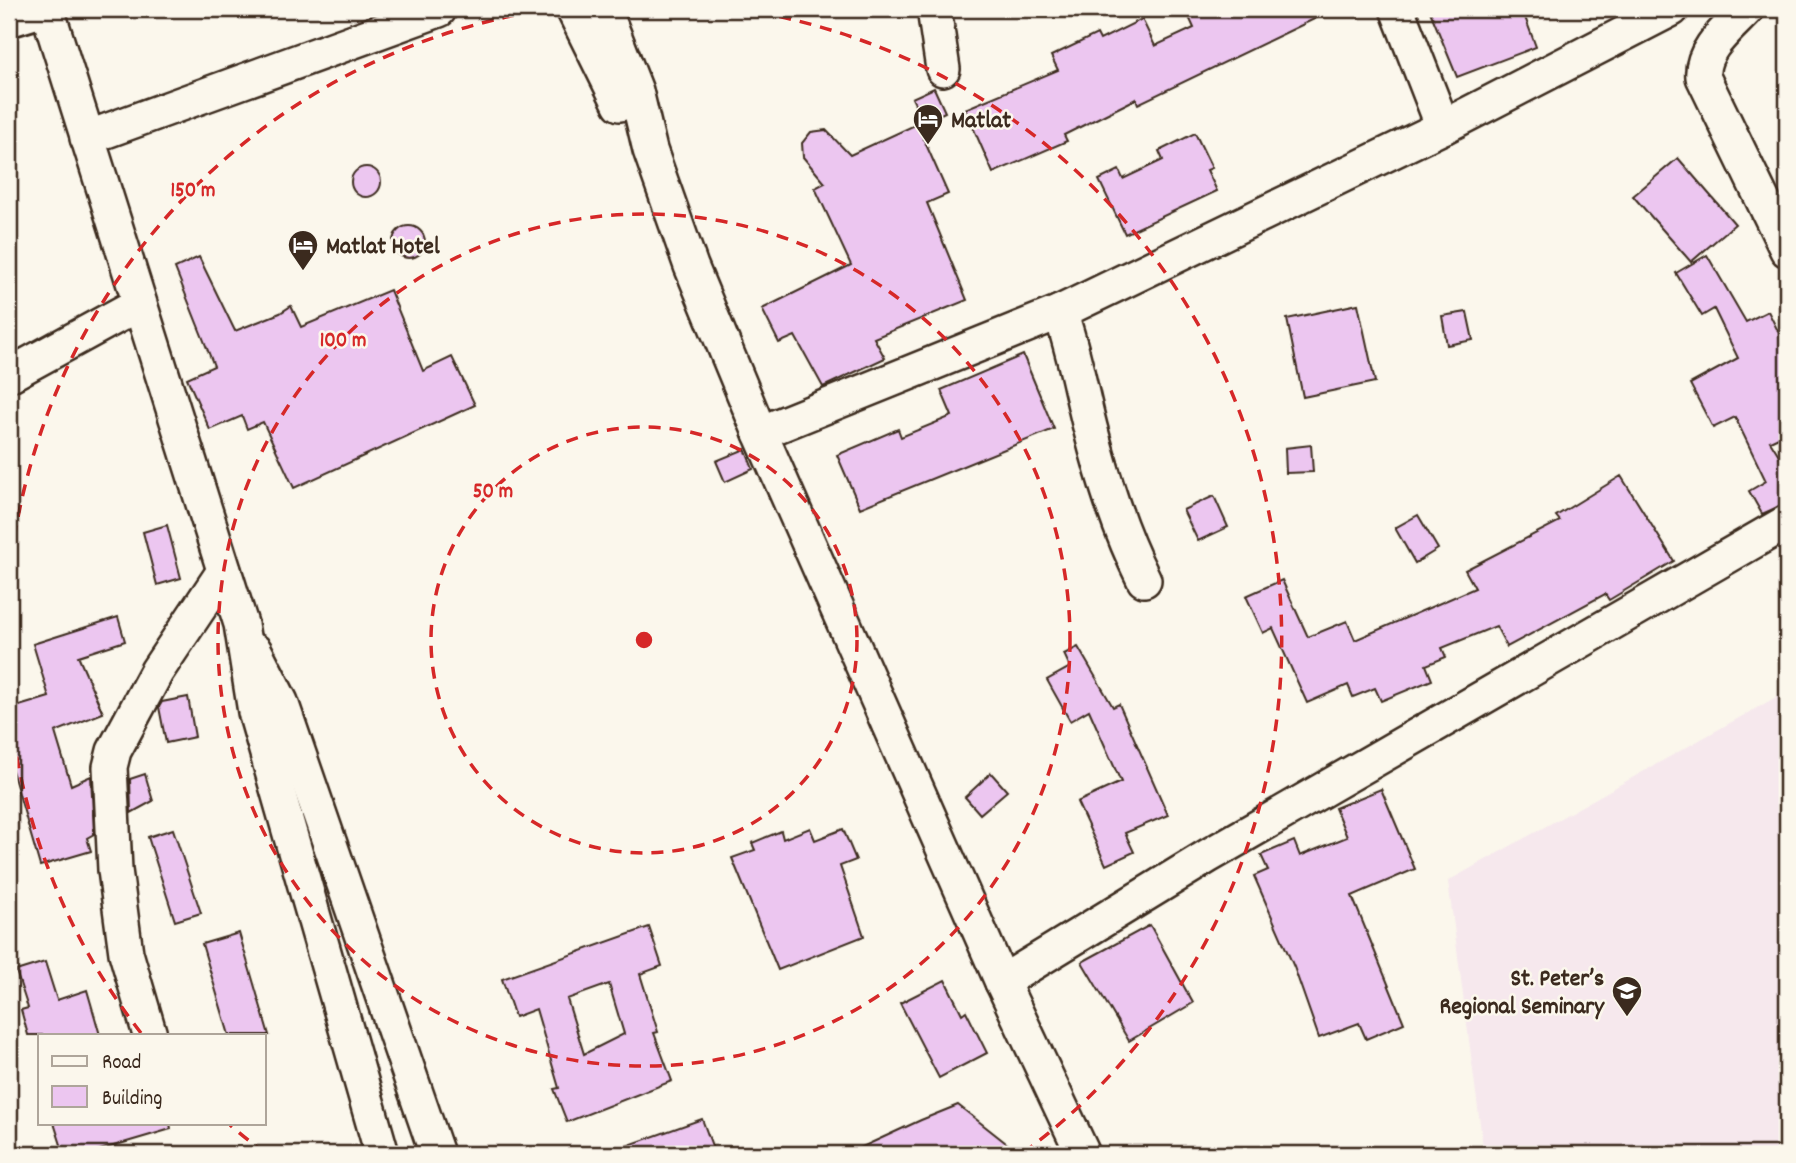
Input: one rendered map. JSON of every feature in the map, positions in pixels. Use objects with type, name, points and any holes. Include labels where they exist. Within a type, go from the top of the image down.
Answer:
[{"type":"highway","points":[[9,17],[35,9]]},
{"type":"street","points":[[47,9],[241,624],[255,712],[382,1154]]},
{"type":"street","points":[[573,9],[632,126],[650,150]]},
{"type":"street","points":[[604,9],[636,91],[650,150],[691,266],[760,432],[1002,982],[1083,1154]]},
{"type":"street","points":[[934,9],[943,69]]},
{"type":"street","points":[[1397,9],[1443,127]]},
{"type":"street","points":[[760,432],[1060,312],[1443,127],[1672,9]]},
{"type":"street","points":[[1747,9],[1707,54],[1702,65],[1703,78],[1787,250]]},
{"type":"street","points":[[87,138],[439,10]]},
{"type":"street","points":[[9,375],[139,303]]},
{"type":"street","points":[[1060,312],[1074,350],[1090,426],[1119,528],[1144,580]]},
{"type":"street","points":[[1002,982],[1220,849],[1787,522]]},
{"type":"street","points":[[150,1034],[126,953],[115,870],[110,767],[114,751],[157,671],[225,571]]},
{"type":"street","points":[[241,624],[281,702],[437,1154]]},
{"type":"street","points":[[298,864],[332,852]]},
{"type":"street","points":[[343,1019],[386,1006]]},
{"type":"shaded area","name":"St. Peter’s Regional Seminary","points":[[1787,691],[1787,1154],[1484,1154],[1448,881]]},
{"type":"building","points":[[1208,9],[1335,9],[1138,104],[1136,99],[1064,135],[1067,141],[993,173],[965,109],[1058,70],[1051,56],[1097,34],[1100,40],[1142,19],[1155,46],[1194,28],[1189,17]]},
{"type":"building","points":[[1429,9],[1522,9],[1536,47],[1457,77]]},
{"type":"building","points":[[934,88],[945,112],[924,122],[912,98]]},
{"type":"building","points":[[917,124],[948,194],[927,203],[967,300],[874,338],[885,358],[823,387],[795,336],[779,343],[762,309],[851,265],[815,188],[825,183],[803,157],[802,143],[811,132],[826,130],[850,155]]},
{"type":"building","points":[[1195,133],[1212,168],[1207,170],[1217,191],[1125,234],[1099,180],[1119,170],[1123,179],[1163,160],[1159,151]]},
{"type":"building","points":[[1678,158],[1735,224],[1691,262],[1633,196]]},
{"type":"building","points":[[366,167],[377,171],[381,182],[377,193],[366,197],[355,193],[351,182],[355,171]]},
{"type":"building","points":[[409,226],[420,231],[425,242],[420,253],[409,258],[398,253],[393,242],[398,231]]},
{"type":"building","points":[[1707,255],[1746,322],[1768,311],[1787,349],[1787,433],[1770,441],[1787,468],[1787,503],[1762,514],[1749,491],[1766,481],[1735,417],[1713,428],[1690,384],[1738,358],[1714,309],[1702,316],[1676,273]]},
{"type":"building","points":[[199,257],[235,331],[291,306],[301,327],[390,290],[423,371],[452,357],[475,405],[294,488],[263,422],[247,429],[242,416],[210,430],[187,378],[214,366],[175,268]]},
{"type":"building","points":[[1358,304],[1375,382],[1303,397],[1287,319]]},
{"type":"building","points":[[1467,312],[1473,340],[1447,345],[1442,316]]},
{"type":"building","points":[[1023,355],[1054,429],[860,508],[837,455],[898,429],[901,437],[952,416],[941,390]]},
{"type":"building","points":[[1311,445],[1313,472],[1286,473],[1285,448]]},
{"type":"building","points":[[745,449],[753,469],[725,482],[716,461]]},
{"type":"building","points":[[1621,476],[1674,561],[1609,600],[1605,594],[1507,647],[1496,626],[1442,648],[1446,657],[1426,665],[1432,680],[1381,701],[1375,688],[1353,697],[1348,685],[1307,703],[1273,628],[1263,633],[1246,596],[1282,580],[1308,637],[1347,621],[1355,640],[1475,588],[1465,570],[1560,521],[1556,516]]},
{"type":"building","points":[[1214,496],[1228,527],[1198,541],[1183,510]]},
{"type":"building","points":[[1418,515],[1438,549],[1415,563],[1395,528]]},
{"type":"building","points":[[167,525],[181,578],[157,585],[143,532]]},
{"type":"building","points":[[118,617],[125,641],[78,656],[103,713],[55,732],[71,785],[91,776],[94,834],[87,838],[91,851],[40,866],[9,760],[9,709],[49,697],[33,644]]},
{"type":"building","points":[[1078,647],[1113,707],[1119,704],[1168,815],[1125,833],[1134,852],[1106,865],[1077,802],[1121,782],[1089,710],[1070,721],[1047,680],[1070,667],[1064,654]]},
{"type":"building","points":[[188,697],[195,737],[166,743],[159,707],[162,702]]},
{"type":"building","points":[[991,773],[1007,791],[980,814],[965,797]]},
{"type":"building","points":[[145,774],[153,801],[131,813],[130,779]]},
{"type":"building","points":[[1381,789],[1415,869],[1352,896],[1404,1023],[1366,1039],[1359,1023],[1319,1038],[1294,967],[1254,876],[1268,870],[1261,855],[1294,841],[1300,856],[1347,837],[1335,808]]},
{"type":"building","points":[[810,828],[815,840],[843,829],[856,860],[840,866],[864,936],[778,970],[732,858],[755,850],[752,843],[781,831],[783,839]]},
{"type":"building","points":[[173,829],[201,913],[175,921],[148,837]]},
{"type":"building","points":[[1150,925],[1193,1003],[1129,1041],[1082,962]]},
{"type":"building","points":[[649,927],[662,966],[640,974],[658,1032],[654,1033],[672,1081],[567,1122],[554,1089],[559,1088],[536,1009],[515,1017],[502,979]],"holes":[[[609,984],[624,1034],[584,1054],[567,999]]]},
{"type":"building","points":[[239,933],[269,1035],[229,1034],[202,944]]},
{"type":"building","points":[[45,962],[57,1000],[87,990],[100,1034],[28,1035],[21,1010],[28,1008],[16,971]]},
{"type":"building","points":[[945,980],[962,1014],[966,1011],[987,1053],[939,1078],[900,1003]]},
{"type":"building","points":[[958,1105],[1020,1154],[847,1154],[921,1120]]},
{"type":"building","points":[[702,1119],[715,1154],[613,1154],[612,1151]]},
{"type":"building","points":[[54,1124],[170,1124],[171,1129],[86,1154],[64,1154]]},
{"type":"place","name":"Matlat","points":[[928,146]]},
{"type":"place","name":"Matlat Hotel","points":[[303,272]]},
{"type":"place","name":"St. Peter’s Regional Seminary","points":[[1627,1018]]}]
